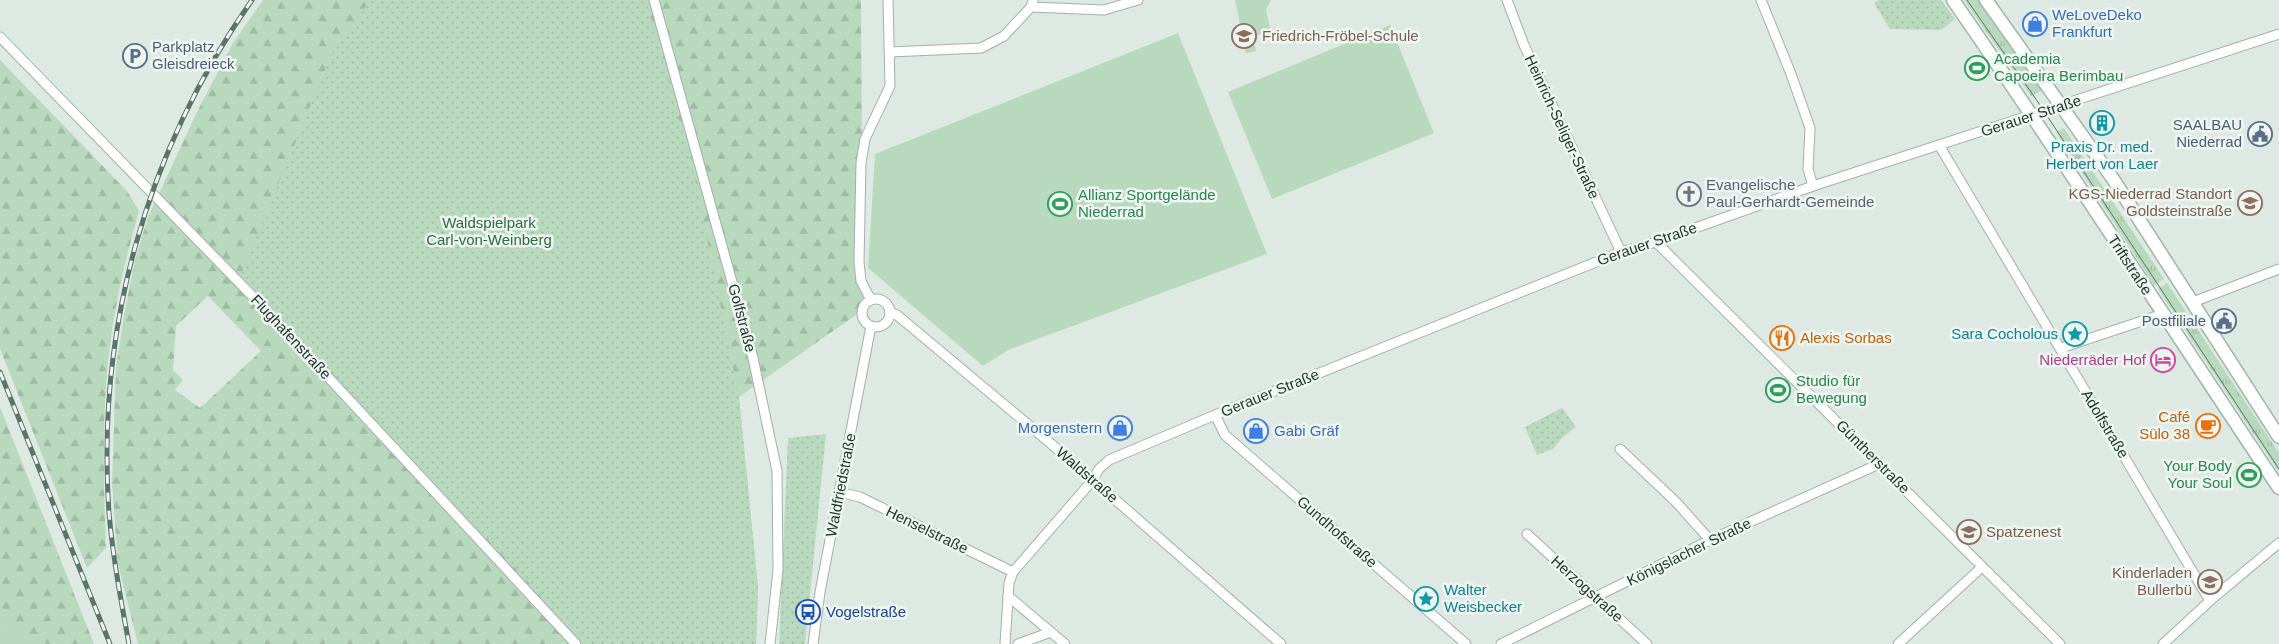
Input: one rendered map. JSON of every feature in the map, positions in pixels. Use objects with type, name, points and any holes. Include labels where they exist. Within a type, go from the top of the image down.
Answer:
[{"type":"main road","name":"Triftstraße","points":[[1953,0],[2034,115],[2279,488]]},
{"type":"main road","points":[[1986,0],[2113,179],[2279,437]]},
{"type":"street","name":"Golfstraße","points":[[654,0],[753,358],[777,471],[778,570],[770,644]]},
{"type":"street","points":[[871,326],[884,324],[890,312],[884,302],[872,300],[861,281],[859,262],[861,163],[865,139],[890,86],[888,0]]},
{"type":"street","points":[[890,52],[981,48],[1004,36],[1032,4],[1104,10],[1138,0]]},
{"type":"street","name":"Heinrich-Seliger-Straße","points":[[1507,0],[1524,45],[1621,252]]},
{"type":"street","points":[[1761,0],[1791,74],[1810,128],[1808,169],[1812,186]]},
{"type":"street","name":"Gerauer Straße","points":[[1013,572],[1092,480],[1099,469],[1109,460],[1215,415],[1621,252],[1656,242],[1812,186],[2279,34]]},
{"type":"street","name":"Flughafenstraße","points":[[0,37],[263,307],[576,644]]},
{"type":"street","name":"Adolfstraße","points":[[1939,145],[2210,601]]},
{"type":"street","name":"Güntherstraße","points":[[1656,242],[2060,644]]},
{"type":"street","points":[[2192,302],[2279,269]]},
{"type":"street","name":"Waldfriedstraße","points":[[813,644],[820,592],[871,326],[864,320],[862,311],[867,302],[872,300]]},
{"type":"street","name":"Waldstraße","points":[[890,312],[897,315],[982,385],[1281,644]]},
{"type":"street","points":[[2061,348],[2163,314]]},
{"type":"street","name":"Gundhofstraße","points":[[1215,415],[1225,434],[1466,644]]},
{"type":"street","points":[[1620,449],[1676,502],[1710,540]]},
{"type":"street","name":"Königslacher Straße","points":[[1501,644],[1710,540],[1879,464]]},
{"type":"street","name":"Henselstraße","points":[[840,492],[860,497],[1013,572]]},
{"type":"street","name":"Herzogstraße","points":[[1527,534],[1647,644]]},
{"type":"street","points":[[2163,644],[2210,601],[2279,543]]},
{"type":"street","points":[[1898,644],[1982,567]]},
{"type":"street","points":[[1005,644],[1009,583],[1013,572]]},
{"type":"street","points":[[1008,596],[1065,644]]},
{"type":"street","points":[[1018,644],[1051,632]]},
{"type":"green space","points":[[263,0],[861,0],[863,310],[739,397],[758,588],[756,644],[138,644],[118,564],[112,482],[116,367],[124,315],[135,260],[148,217],[197,112],[233,43]],"holes":[[[208,296],[261,351],[200,408],[175,390],[183,380],[173,370],[176,326]]]},
{"type":"green space","name":"Waldspielpark Carl-von-Weinberg","points":[[371,0],[646,0],[694,174],[739,397],[758,588],[756,644],[587,644],[240,277],[333,51]]},
{"type":"green space","points":[[1235,0],[1271,0],[1266,10],[1271,32],[1253,36],[1256,51],[1246,53]]},
{"type":"green space","points":[[1879,0],[1941,0],[1955,19],[1941,30],[1890,29],[1874,3]]},
{"type":"green space","points":[[1964,0],[1979,0],[2044,90],[2031,96]]},
{"type":"green space","points":[[1390,25],[1434,133],[1272,199],[1228,92]]},
{"type":"green space","name":"Allianz Sportgelände Niederrad","points":[[1178,33],[1267,254],[1008,350],[983,366],[868,268],[875,154]]},
{"type":"green space","points":[[0,60],[127,191],[139,211],[117,299],[107,370],[104,430],[106,548],[87,568],[0,349]]},
{"type":"green space","points":[[2064,128],[2164,279],[2154,285],[2056,132]]},
{"type":"green space","points":[[2167,283],[2279,453],[2279,472],[2158,289]]},
{"type":"green space","points":[[0,407],[94,644],[0,644]]},
{"type":"green space","points":[[1562,408],[1576,427],[1564,436],[1553,449],[1537,455],[1525,427]]},
{"type":"green space","points":[[826,434],[805,644],[779,644],[788,438]]},
{"type":"green space","points":[[0,622],[27,644],[0,644]]},
{"type":"tram line","points":[[1967,0],[2040,105],[2279,469]]},
{"type":"railway","points":[[129,644],[109,513],[107,444],[111,376],[121,310],[136,244],[157,180],[183,118],[215,58],[252,0]]},
{"type":"railway","points":[[0,372],[110,644]]},
{"type":"place","name":"WeLoveDeko Frankfurt","points":[[2035,24]]},
{"type":"place","name":"Friedrich-Fröbel-Schule","points":[[1244,36]]},
{"type":"place","name":"Parkplatz Gleisdreieck","points":[[135,56]]},
{"type":"place","name":"Academia Capoeira Berimbau","points":[[1977,68]]},
{"type":"place","name":"Praxis Dr. med. Herbert von Laer","points":[[2102,123]]},
{"type":"place","name":"SAALBAU Niederrad","points":[[2260,134]]},
{"type":"place","name":"Evangelische Paul-Gerhardt-Gemeinde","points":[[1689,194]]},
{"type":"place","name":"KGS-Niederrad Standort Goldsteinstraße","points":[[2250,203]]},
{"type":"place","name":"Allianz Sportgelände Niederrad","points":[[1060,204]]},
{"type":"place","name":"Postfiliale","points":[[2224,321]]},
{"type":"place","name":"Sara Cocholous","points":[[2075,334]]},
{"type":"place","name":"Alexis Sorbas","points":[[1782,338]]},
{"type":"place","name":"Niederräder Hof","points":[[2163,360]]},
{"type":"place","name":"Studio für Bewegung","points":[[1778,390]]},
{"type":"place","name":"Café Sülo 38","points":[[2208,426]]},
{"type":"place","name":"Morgenstern","points":[[1120,428]]},
{"type":"place","name":"Gabi Gräf","points":[[1256,431]]},
{"type":"place","name":"Your Body Your Soul","points":[[2249,475]]},
{"type":"place","name":"Spatzenest","points":[[1969,532]]},
{"type":"place","name":"Kinderladen Bullerbü","points":[[2210,582]]},
{"type":"place","name":"Walter Weisbecker","points":[[1426,599]]},
{"type":"place","name":"Vogelstraße","points":[[808,612]]}]
